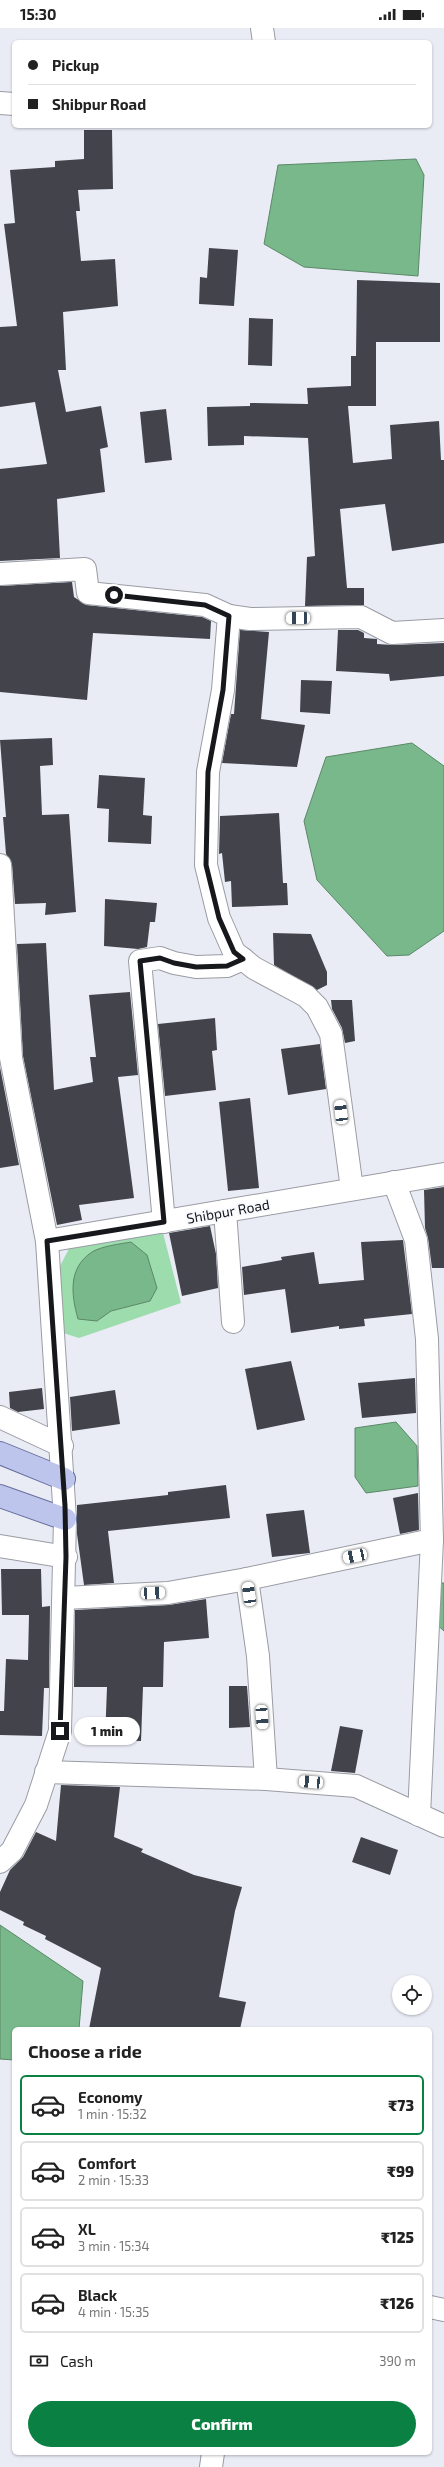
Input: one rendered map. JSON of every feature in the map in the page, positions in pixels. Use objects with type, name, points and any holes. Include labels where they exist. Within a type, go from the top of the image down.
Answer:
[{"type":"main road","points":[[0,1453],[64,1479]]},
{"type":"main road","points":[[0,1496],[65,1519]]},
{"type":"street","points":[[262,28],[264,40]]},
{"type":"street","points":[[0,103],[12,104]]},
{"type":"street","points":[[0,574],[85,569],[88,593],[205,605],[229,616],[250,619],[361,617],[392,633],[444,630]]},
{"type":"street","points":[[229,616],[223,690],[208,772],[206,865],[219,918],[234,952],[254,968],[306,996],[318,1007],[331,1034],[352,1189]]},
{"type":"street","points":[[0,865],[5,1035],[11,1058],[47,1241],[64,1479],[66,1557],[60,1731],[36,1805],[12,1851],[0,1862]]},
{"type":"street","points":[[164,1222],[140,961],[160,958],[174,963],[196,967],[227,966],[243,959]]},
{"type":"street","name":"Shibpur Road","points":[[47,1241],[444,1174]]},
{"type":"street","points":[[394,1182],[416,1240],[427,1339],[432,1540],[419,1815]]},
{"type":"street","points":[[224,1211],[233,1322]]},
{"type":"street","points":[[0,1417],[62,1446]]},
{"type":"street","points":[[64,1598],[168,1593],[247,1579],[432,1540]]},
{"type":"street","points":[[0,1546],[66,1557]]},
{"type":"street","points":[[247,1579],[258,1656],[266,1779]]},
{"type":"street","points":[[46,1772],[266,1779],[356,1786],[444,1826]]},
{"type":"street","points":[[432,2307],[444,2310]]},
{"type":"street","points":[[211,2467],[213,2455]]},
{"type":"shaded area","points":[[416,159],[424,175],[418,276],[304,267],[264,244],[278,165]]},
{"type":"shaded area","points":[[412,743],[444,766],[444,931],[409,955],[387,956],[317,880],[304,821],[326,757]]},
{"type":"shaded area","points":[[161,1225],[181,1303],[79,1338],[60,1332],[59,1268],[73,1241]]},
{"type":"shaded area","points":[[131,1242],[147,1255],[157,1288],[150,1301],[111,1311],[97,1321],[78,1319],[74,1300],[73,1282],[75,1274],[84,1258],[101,1248]]},
{"type":"shaded area","points":[[396,1422],[417,1446],[418,1486],[366,1493],[355,1477],[355,1428]]},
{"type":"shaded area","points":[[442,1583],[444,1583],[444,1631],[434,1622],[438,1588]]},
{"type":"shaded area","points":[[0,1925],[83,1981],[79,2027],[12,2027],[12,2060],[0,2059]]},
{"type":"building","points":[[84,130],[112,130],[113,189],[78,190],[80,211],[76,211],[81,261],[115,259],[118,306],[63,312],[66,370],[58,370],[66,412],[101,406],[108,447],[100,449],[105,492],[57,499],[60,558],[0,561],[0,469],[47,464],[35,402],[0,407],[0,327],[17,326],[4,224],[15,223],[10,170],[55,167],[55,161],[84,159]]},
{"type":"building","points":[[209,248],[238,250],[234,306],[199,304],[200,277],[207,278]]},
{"type":"building","points":[[357,280],[440,283],[440,342],[376,342],[376,406],[348,406],[353,463],[392,459],[390,425],[439,421],[441,460],[444,460],[444,543],[392,551],[385,504],[340,509],[347,588],[364,588],[364,605],[305,606],[307,557],[315,556],[308,438],[244,436],[244,445],[208,446],[207,407],[250,406],[250,403],[308,404],[307,388],[351,386],[351,356],[356,356]]},
{"type":"building","points":[[249,318],[273,319],[272,366],[248,365]]},
{"type":"building","points":[[166,409],[172,460],[145,463],[140,412]]},
{"type":"building","points":[[72,582],[74,597],[86,605],[202,617],[211,621],[210,639],[93,633],[87,700],[0,692],[0,586]]},
{"type":"building","points":[[240,630],[269,632],[261,719],[305,725],[297,767],[222,763],[231,714],[234,714]]},
{"type":"building","points":[[338,630],[358,630],[364,633],[364,638],[377,639],[377,644],[393,645],[444,643],[444,676],[390,681],[389,674],[336,671]]},
{"type":"building","points":[[301,680],[332,681],[330,714],[300,712]]},
{"type":"building","points":[[52,738],[53,765],[40,766],[42,815],[69,814],[76,912],[45,915],[46,903],[15,904],[12,864],[6,854],[3,817],[6,817],[0,740]]},
{"type":"building","points":[[99,775],[145,778],[143,815],[152,816],[151,844],[108,842],[109,809],[97,808]]},
{"type":"building","points":[[279,813],[283,883],[287,883],[288,905],[232,907],[231,881],[225,882],[222,853],[219,854],[220,816]]},
{"type":"building","points":[[105,899],[157,903],[155,922],[150,922],[147,947],[138,949],[104,946]]},
{"type":"building","points":[[273,933],[311,934],[327,972],[327,985],[317,990],[274,965]]},
{"type":"building","points":[[46,943],[54,1090],[93,1082],[90,1057],[96,1057],[89,995],[130,992],[138,1075],[118,1077],[134,1198],[79,1205],[82,1220],[57,1225],[23,1056],[17,944]]},
{"type":"building","points":[[331,1000],[352,1000],[355,1041],[345,1043],[342,1028],[332,1009]]},
{"type":"building","points":[[215,1018],[217,1050],[212,1051],[216,1090],[165,1096],[158,1024]]},
{"type":"building","points":[[320,1044],[326,1089],[288,1095],[281,1049]]},
{"type":"building","points":[[0,1067],[19,1165],[0,1168]]},
{"type":"building","points":[[250,1098],[259,1188],[228,1191],[219,1102]]},
{"type":"building","points":[[444,1187],[444,1268],[432,1268],[428,1238],[425,1228],[424,1190]]},
{"type":"building","points":[[210,1226],[216,1254],[218,1288],[182,1296],[169,1233]]},
{"type":"building","points":[[403,1240],[412,1314],[364,1319],[365,1326],[339,1329],[339,1326],[291,1333],[285,1289],[244,1295],[242,1267],[282,1260],[281,1257],[314,1252],[319,1284],[364,1280],[361,1242]]},
{"type":"building","points":[[291,1361],[305,1420],[257,1430],[245,1369]]},
{"type":"building","points":[[415,1378],[416,1413],[362,1418],[358,1383]]},
{"type":"building","points":[[42,1388],[44,1409],[18,1412],[10,1408],[9,1392]]},
{"type":"building","points":[[115,1390],[120,1424],[72,1431],[70,1397]]},
{"type":"building","points":[[226,1485],[230,1518],[108,1531],[114,1583],[84,1585],[77,1534],[77,1505],[168,1495],[168,1492]]},
{"type":"building","points":[[418,1493],[419,1530],[400,1534],[393,1498]]},
{"type":"building","points":[[304,1510],[310,1553],[272,1557],[266,1514]]},
{"type":"building","points":[[1,1569],[41,1569],[42,1607],[50,1606],[49,1688],[44,1688],[42,1736],[0,1735],[0,1711],[4,1711],[6,1659],[28,1660],[29,1615],[2,1615]]},
{"type":"building","points":[[206,1599],[209,1638],[164,1642],[163,1687],[143,1687],[141,1741],[105,1740],[107,1687],[74,1687],[75,1610],[169,1605]]},
{"type":"building","points":[[229,1686],[247,1686],[250,1727],[229,1728]]},
{"type":"building","points":[[340,1726],[363,1730],[355,1773],[331,1771]]},
{"type":"building","points":[[61,1785],[120,1787],[114,1837],[143,1849],[141,1852],[194,1875],[242,1887],[235,1911],[219,1997],[246,2002],[240,2027],[89,2027],[101,1968],[45,1939],[46,1936],[23,1925],[24,1922],[0,1910],[0,1892],[10,1870],[23,1857],[36,1832],[56,1841]]},
{"type":"building","points":[[361,1837],[398,1850],[390,1875],[352,1862]]},
{"type":"route","points":[[60,1731],[66,1557],[65,1506],[47,1241],[164,1222],[140,961],[160,958],[174,963],[196,967],[227,966],[243,959],[234,952],[219,918],[206,865],[208,772],[223,690],[229,616],[217,609],[205,605],[114,595]]}]
